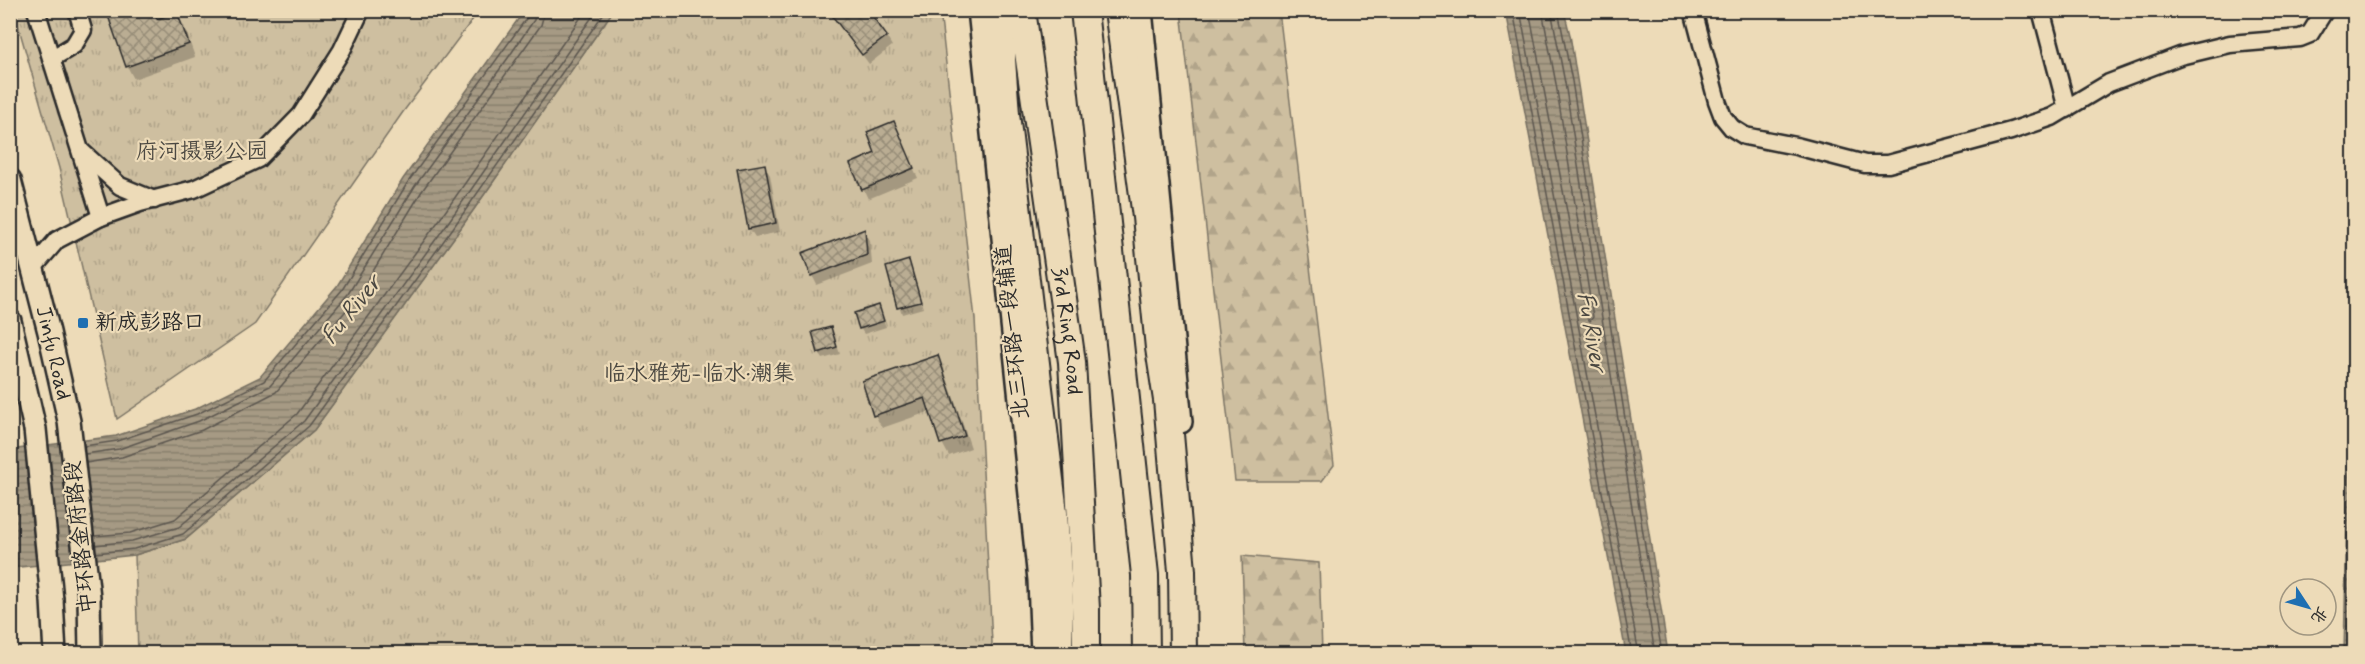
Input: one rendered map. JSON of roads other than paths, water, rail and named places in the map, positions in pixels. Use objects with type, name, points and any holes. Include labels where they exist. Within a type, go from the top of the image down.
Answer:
[{"type":"highway","points":[[1002,10],[1005,104],[1054,513],[1060,605],[1059,654]]},
{"type":"highway","name":"3rd Ring Road","points":[[1022,10],[1072,362],[1086,609],[1086,654]]},
{"type":"highway","points":[[1084,10],[1145,575],[1146,654]]},
{"type":"highway","points":[[1118,10],[1146,217],[1159,348],[1167,400],[1182,571],[1182,654]]},
{"type":"main road","name":"北三环路一段辅道","points":[[979,10],[1039,580],[1042,654]]},
{"type":"main road","points":[[1141,10],[1177,369],[1190,537],[1191,654]]},
{"type":"main road","name":"Jinfu Road","points":[[10,180],[69,421]]},
{"type":"main road","name":"Jinfu Road","points":[[10,321],[35,429],[52,600]]},
{"type":"main road","name":"中环路金府路段","points":[[69,421],[89,597],[90,654]]},
{"type":"main road","name":"中环路金府路段","points":[[52,600],[55,654]]},
{"type":"lane","points":[[36,10],[101,217]]},
{"type":"lane","points":[[51,59],[74,45],[83,30],[77,10]]},
{"type":"lane","points":[[33,268],[57,240],[101,217],[194,189],[258,159],[301,115],[342,50],[361,10]]},
{"type":"lane","points":[[1693,10],[1717,101],[1723,117],[1732,128],[1745,136],[1796,146],[1865,165],[1888,164],[2011,131],[2052,117],[2109,83],[2180,56],[2230,44],[2300,38],[2310,34],[2325,10]]},
{"type":"lane","points":[[2041,10],[2067,109]]},
{"type":"lane","points":[[80,151],[120,186],[154,200]]},
{"type":"water","name":"Fu River","points":[[524,11],[613,11],[458,232],[314,430],[186,539],[135,555],[11,568],[10,450],[116,436],[195,409],[260,377],[337,286],[403,179]]},
{"type":"water","name":"Fu River","points":[[1506,11],[1564,11],[1570,35],[1668,653],[1626,653]]},
{"type":"water","points":[[2354,388],[2354,653],[2344,654],[2349,424]]},
{"type":"place","name":"新成彭路口","points":[[83,323]]},
{"type":"park label","name":"府河摄影公园","points":[[202,152]]},
{"type":"park label","name":"临水雅苑-临水·潮集","points":[[699,374]]}]
